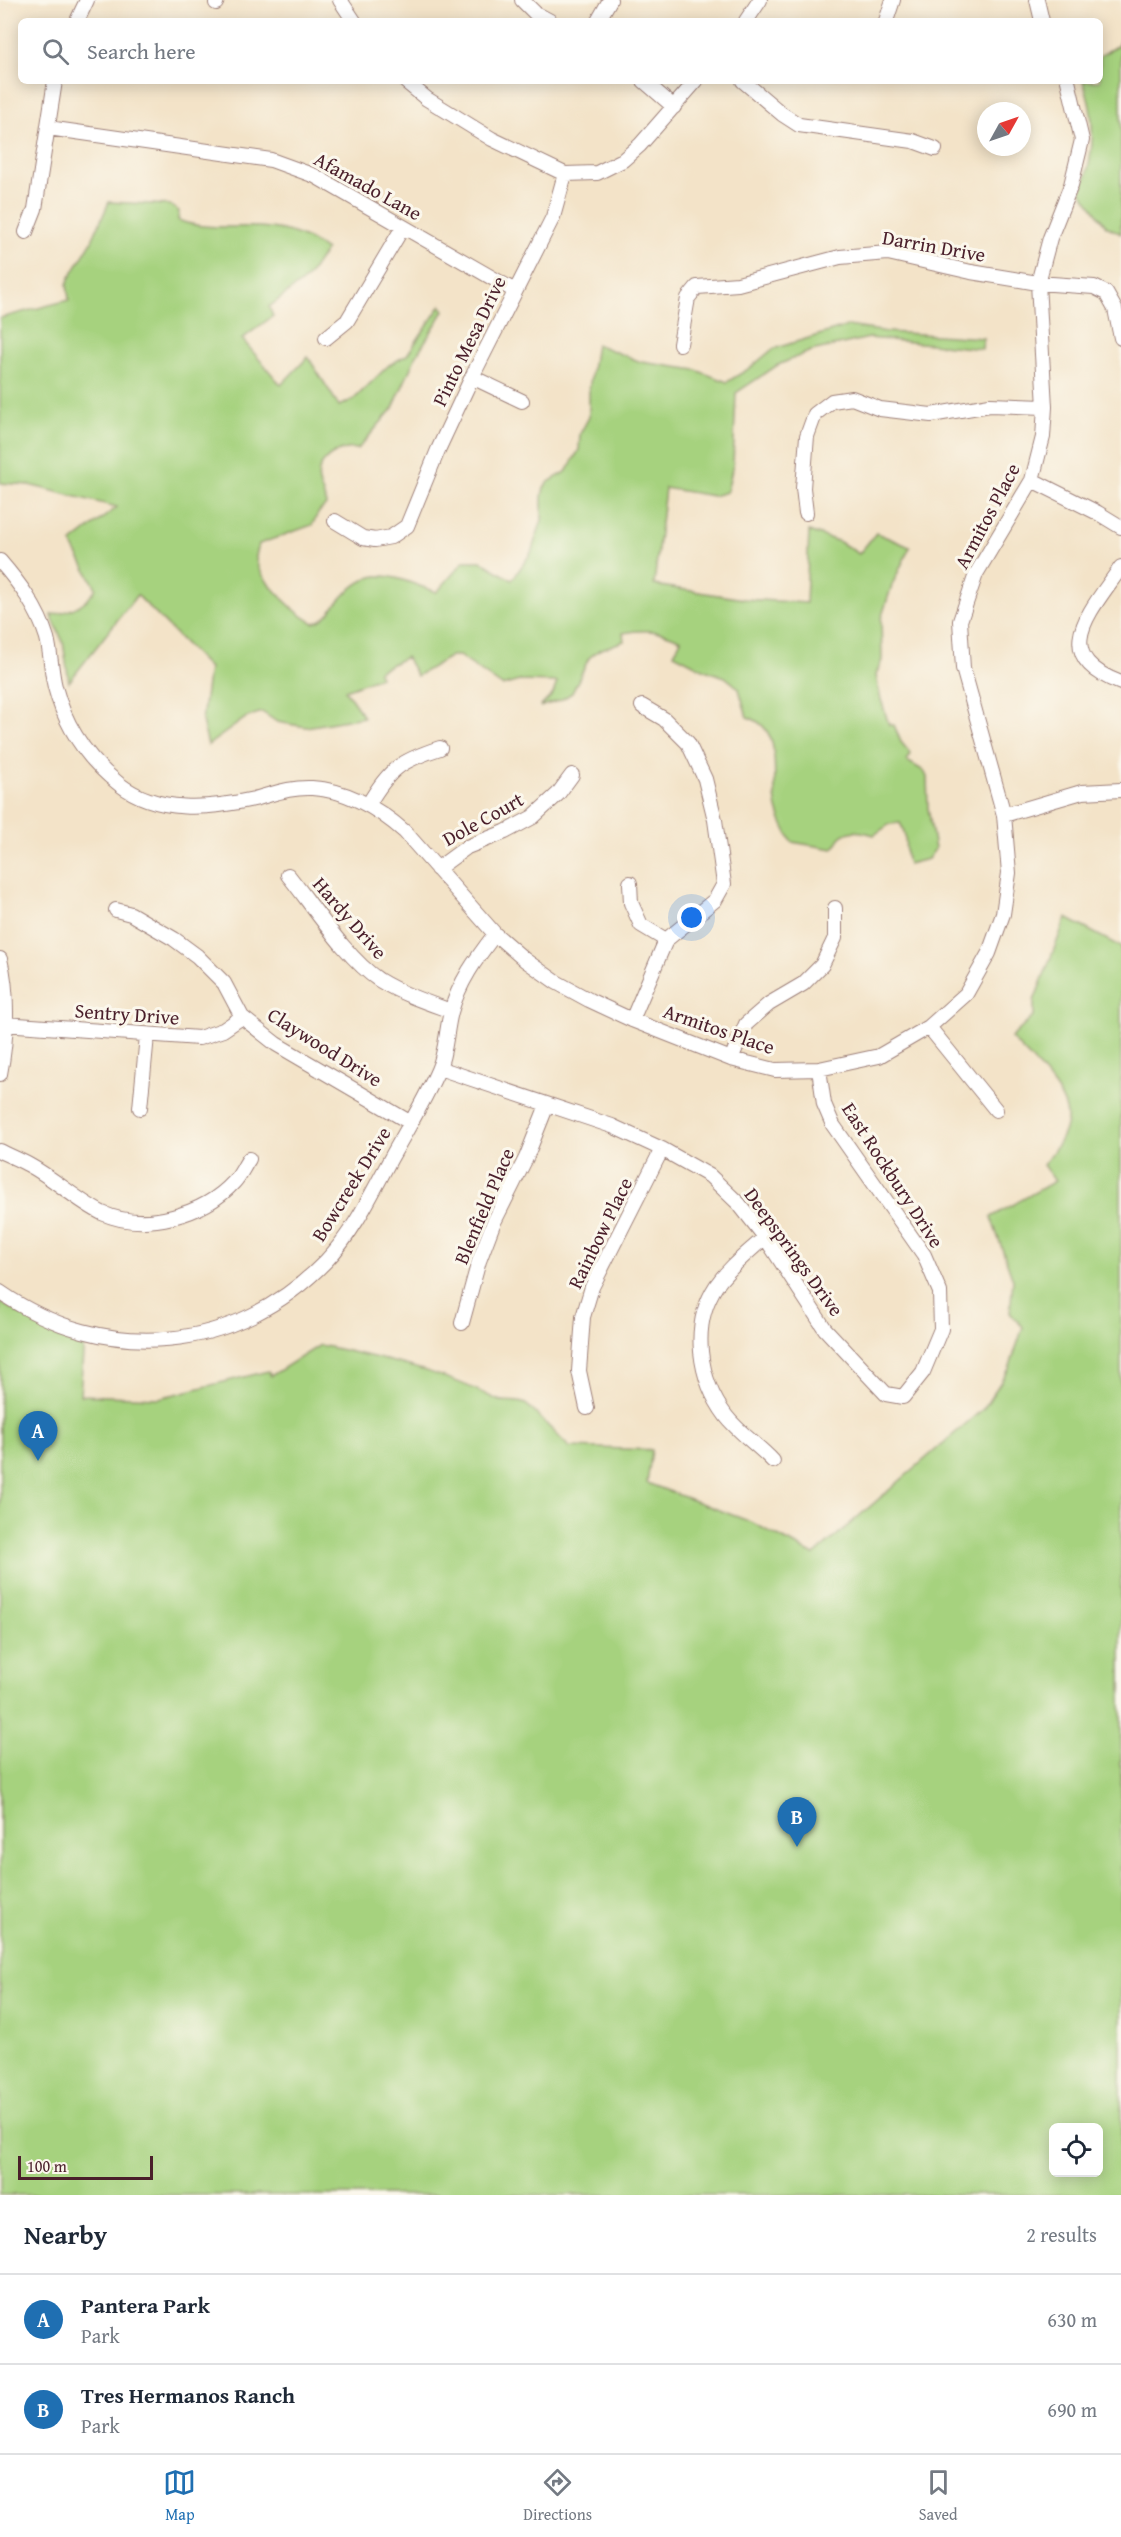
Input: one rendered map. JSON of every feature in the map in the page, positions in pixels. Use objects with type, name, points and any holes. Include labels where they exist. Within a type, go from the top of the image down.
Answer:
[{"type":"street","points":[[78,18],[87,0]]},
{"type":"street","points":[[340,0],[352,18]]},
{"type":"street","points":[[522,0],[535,13],[544,18]]},
{"type":"street","points":[[600,18],[610,0]]},
{"type":"street","points":[[748,18],[760,0]]},
{"type":"street","points":[[887,18],[893,0]]},
{"type":"street","points":[[1037,0],[1041,18]]},
{"type":"street","points":[[26,232],[34,209],[55,84]]},
{"type":"street","points":[[409,84],[427,99],[492,139],[565,174],[597,172],[623,160],[640,145],[693,84]]},
{"type":"street","points":[[647,84],[674,107]]},
{"type":"street","points":[[747,84],[782,114],[799,125],[913,141],[935,149]]},
{"type":"street","name":"Armitos Place","points":[[0,561],[24,589],[47,637],[55,687],[70,729],[94,761],[120,785],[147,798],[180,807],[202,808],[254,799],[283,790],[312,788],[339,794],[368,805],[390,818],[405,831],[495,934],[525,960],[556,982],[589,1000],[632,1020],[731,1059],[775,1070],[819,1069],[879,1056],[929,1027],[966,994],[989,953],[1000,924],[1009,873],[1004,815],[963,668],[960,621],[976,574],[1032,480],[1043,437],[1045,407],[1038,283],[1050,238],[1071,185],[1082,140],[1069,84]]},
{"type":"street","name":"Afamado Lane","points":[[48,128],[271,160],[315,176],[515,291]]},
{"type":"street","name":"Pinto Mesa Drive","points":[[335,521],[363,538],[375,540],[391,537],[407,526],[438,450],[472,377],[553,217],[565,174]]},
{"type":"street","points":[[326,338],[347,321],[403,227]]},
{"type":"street","name":"Darrin Drive","points":[[680,344],[688,298],[697,287],[738,284],[840,257],[888,254],[971,272],[1038,283],[1094,287],[1107,293],[1115,309],[1121,338]]},
{"type":"street","points":[[472,377],[522,401]]},
{"type":"street","points":[[806,513],[803,488],[807,436],[815,414],[832,402],[852,398],[880,409],[931,415],[990,405],[1045,407]]},
{"type":"street","points":[[1032,480],[1121,527]]},
{"type":"street","points":[[1121,567],[1081,627],[1080,644],[1085,658],[1100,675],[1121,683]]},
{"type":"street","points":[[632,1020],[666,940],[715,900],[724,884],[715,820],[705,779],[688,743],[664,719],[642,706]]},
{"type":"street","points":[[368,805],[384,778],[400,765],[440,748]]},
{"type":"street","name":"Dole Court","points":[[437,869],[467,847],[505,832],[532,817],[558,794],[572,776]]},
{"type":"street","points":[[1004,815],[1082,792],[1121,790]]},
{"type":"street","name":"Hardy Drive","points":[[288,875],[350,952],[377,979],[405,994],[451,1011]]},
{"type":"street","points":[[630,883],[631,903],[641,925],[666,940]]},
{"type":"street","points":[[731,1059],[746,1024],[769,1004],[803,984],[822,965],[835,938],[835,908]]},
{"type":"street","name":"Claywood Drive","points":[[116,910],[131,914],[174,939],[197,956],[224,983],[242,1017],[276,1044],[411,1123]]},
{"type":"street","name":"Bowcreek Drive","points":[[0,1292],[24,1308],[55,1323],[117,1340],[177,1339],[212,1331],[246,1319],[276,1303],[327,1260],[348,1233],[367,1202],[439,1068],[451,1011],[468,969],[495,934]]},
{"type":"street","points":[[0,959],[4,1024],[4,1054],[0,1074]]},
{"type":"street","name":"Sentry Drive","points":[[4,1024],[199,1038],[224,1030],[242,1017]]},
{"type":"street","points":[[929,1027],[996,1110]]},
{"type":"street","points":[[140,1108],[147,1036]]},
{"type":"street","name":"Deepsprings Drive","points":[[439,1068],[612,1126],[663,1149],[710,1176],[740,1204],[825,1329],[886,1394],[903,1397]]},
{"type":"street","name":"East Rockbury Drive","points":[[819,1069],[824,1104],[832,1125],[924,1256],[940,1292],[941,1329],[922,1372],[903,1397]]},
{"type":"street","name":"Blenfield Place","points":[[462,1323],[479,1261],[493,1224],[512,1191],[547,1105]]},
{"type":"street","name":"Rainbow Place","points":[[587,1408],[579,1371],[584,1317],[592,1287],[663,1149]]},
{"type":"street","points":[[0,1151],[30,1165],[90,1206],[106,1214],[136,1220],[165,1218],[191,1211],[216,1197],[234,1182],[249,1159]]},
{"type":"street","points":[[765,1238],[730,1269],[715,1287],[701,1329],[700,1351],[704,1372],[713,1395],[727,1417],[773,1461]]},
{"type":"green space","points":[[1121,38],[1121,234],[1106,226],[1081,191],[1089,164],[1092,136],[1090,108],[1084,84],[1103,84],[1103,54],[1118,45]]},
{"type":"green space","points":[[109,202],[170,205],[179,211],[178,220],[189,224],[278,229],[300,235],[326,250],[307,278],[269,307],[273,316],[242,339],[281,385],[308,357],[339,406],[354,399],[389,365],[407,355],[441,305],[444,311],[416,356],[393,408],[358,449],[336,452],[320,467],[319,482],[326,505],[312,525],[259,544],[256,558],[263,575],[288,604],[314,623],[325,617],[351,589],[362,581],[374,577],[396,578],[437,592],[464,561],[481,561],[512,580],[531,553],[542,520],[544,487],[566,472],[579,450],[580,434],[589,417],[589,390],[596,344],[641,362],[696,370],[727,382],[750,368],[773,349],[848,326],[887,332],[983,338],[982,349],[869,338],[811,351],[778,365],[736,393],[733,465],[727,492],[713,496],[665,488],[654,585],[744,599],[806,603],[809,531],[840,542],[859,554],[876,533],[910,547],[892,585],[881,619],[882,660],[876,675],[889,725],[894,725],[901,742],[911,754],[907,761],[924,771],[927,777],[928,808],[935,849],[928,859],[908,864],[904,833],[900,823],[890,824],[874,835],[857,831],[849,832],[841,837],[833,849],[792,842],[777,808],[774,753],[767,731],[759,723],[747,717],[739,689],[735,685],[725,677],[705,670],[674,654],[681,640],[660,632],[623,633],[624,641],[599,650],[589,658],[572,693],[561,700],[540,707],[553,694],[557,682],[519,681],[502,686],[459,656],[451,656],[417,676],[406,657],[378,671],[380,677],[345,690],[364,717],[306,727],[277,722],[262,712],[247,717],[208,745],[202,721],[209,668],[137,595],[69,682],[63,642],[51,615],[77,607],[88,599],[96,588],[71,543],[117,507],[29,485],[0,483],[0,318],[69,300],[67,284],[91,243]]},
{"type":"green space","points":[[1066,918],[1121,947],[1121,2195],[0,2195],[0,1302],[32,1321],[84,1339],[80,1395],[159,1398],[268,1371],[271,1376],[320,1345],[388,1360],[432,1373],[499,1400],[524,1403],[569,1447],[652,1450],[647,1483],[751,1522],[814,1555],[984,1408],[1009,1369],[1023,1327],[1010,1313],[1013,1280],[991,1217],[1055,1181],[1043,1165],[1062,1138],[1067,1119],[1066,1109],[1054,1087],[1011,1038],[1034,1016],[1034,1001]]},
{"type":"place","name":"Pantera Park","points":[[38,1461]]},
{"type":"place","name":"Tres Hermanos Ranch","points":[[797,1847]]}]
